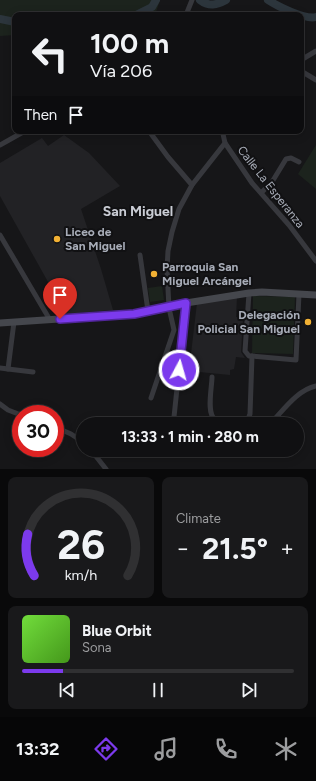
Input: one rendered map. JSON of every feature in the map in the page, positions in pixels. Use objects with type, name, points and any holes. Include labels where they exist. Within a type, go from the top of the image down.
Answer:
[{"type":"main road","points":[[0,322],[109,316],[169,308],[186,303],[249,293],[262,292],[316,295]]},
{"type":"street","points":[[187,12],[192,0]]},
{"type":"street","points":[[304,58],[316,51]]},
{"type":"street","points":[[304,73],[316,80]]},
{"type":"street","points":[[0,145],[20,134]]},
{"type":"street","points":[[151,134],[168,157],[192,185]]},
{"type":"street","points":[[151,398],[174,330],[169,308],[167,269],[168,251],[179,208],[192,185],[224,143],[223,134]]},
{"type":"street","name":"Calle La Esperanza","points":[[224,143],[252,183],[289,225],[316,261]]},
{"type":"street","points":[[261,194],[272,182],[286,159],[291,158],[299,162]]},
{"type":"street","points":[[0,235],[50,320]]},
{"type":"street","points":[[140,256],[148,311]]},
{"type":"street","points":[[249,293],[245,352],[249,356],[296,360],[299,294]]},
{"type":"street","points":[[174,417],[186,303]]},
{"type":"street","points":[[8,369],[14,322]]},
{"type":"street","points":[[250,417],[252,356]]},
{"type":"street","points":[[0,368],[33,372]]},
{"type":"street","points":[[212,377],[210,412],[213,417]]},
{"type":"street","points":[[277,417],[299,395],[311,387],[316,386]]},
{"type":"street","points":[[0,404],[12,412]]},
{"type":"street","points":[[64,431],[76,437]]},
{"type":"street","points":[[97,457],[106,469]]},
{"type":"shaded area","points":[[0,0],[160,0],[156,12],[12,12],[12,35],[0,36]]},
{"type":"shaded area","name":"Liceo de San Miguel","points":[[64,135],[89,153],[120,186],[81,209],[113,310],[66,314],[0,196],[0,163],[42,138],[48,146]]},
{"type":"shaded area","points":[[316,145],[316,189],[298,174]]},
{"type":"shaded area","points":[[162,286],[164,300],[150,302],[148,288]]},
{"type":"shaded area","points":[[253,296],[295,297],[293,354],[252,353]]},
{"type":"shaded area","points":[[237,297],[236,317],[243,318],[241,352],[245,358],[236,357],[234,369],[230,370],[230,375],[189,371],[197,303]]},
{"type":"waterway","points":[[142,12],[152,7],[156,0]]},
{"type":"waterway","points":[[200,0],[207,4],[219,3],[226,0]]},
{"type":"waterway","points":[[268,0],[291,12]]},
{"type":"waterway","points":[[304,16],[316,17]]},
{"type":"waterway","points":[[0,19],[12,21]]},
{"type":"place","name":"Liceo de San Miguel","points":[[57,239]]},
{"type":"place","name":"Parroquia San Miguel Arcángel","points":[[154,274]]},
{"type":"place","name":"Delegación Policial San Miguel","points":[[308,322]]},
{"type":"district","name":"San Miguel","points":[[138,211]]},
{"type":"route","points":[[60,319],[134,314],[169,308],[186,303],[179,370]]}]
